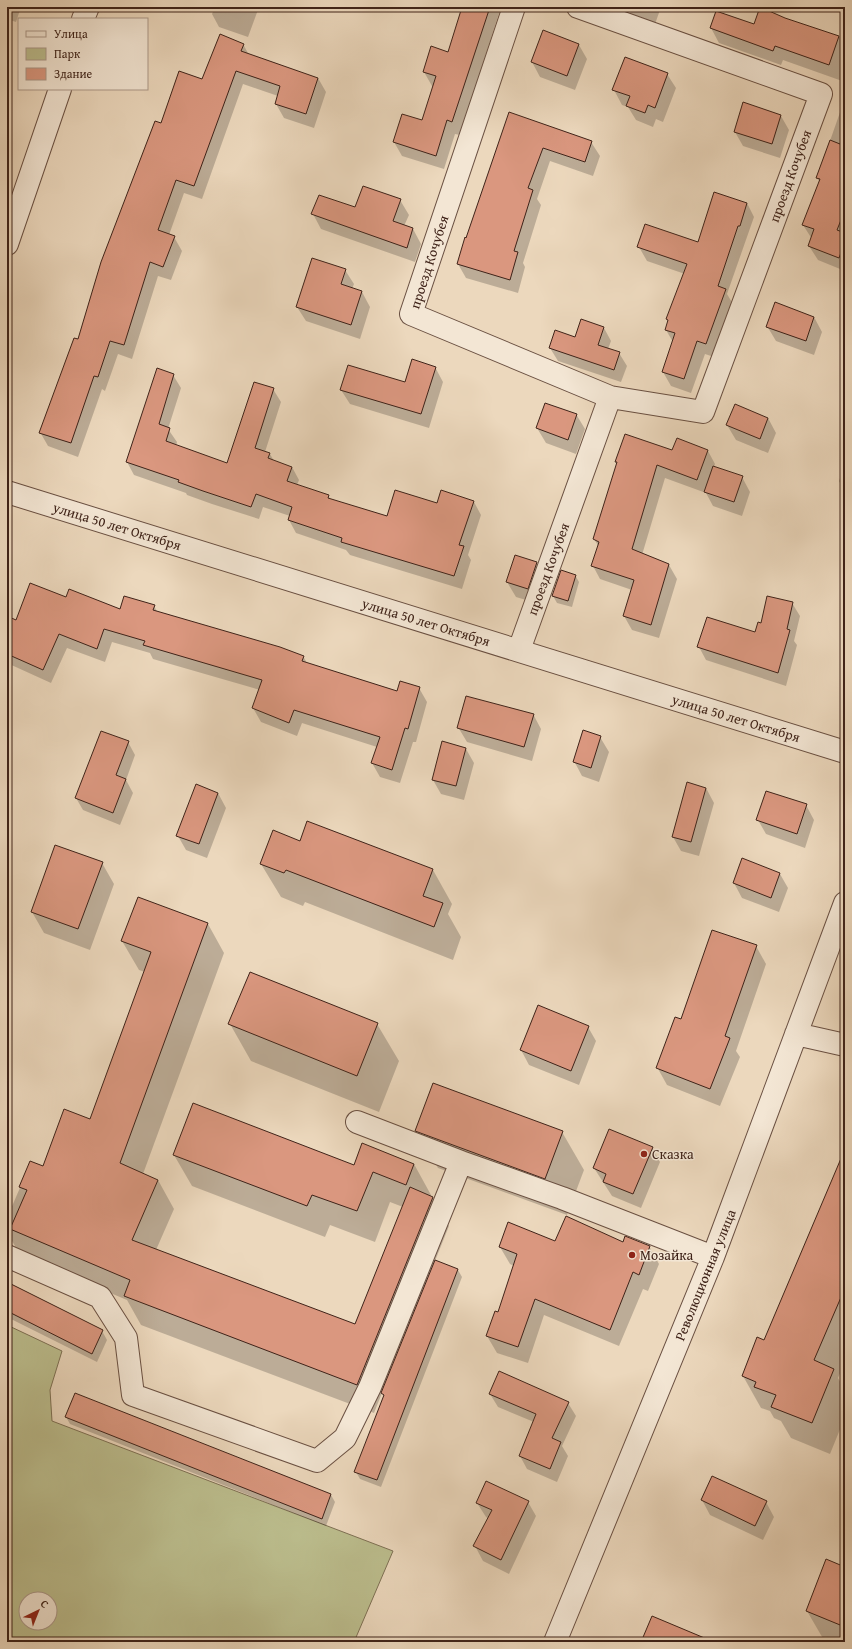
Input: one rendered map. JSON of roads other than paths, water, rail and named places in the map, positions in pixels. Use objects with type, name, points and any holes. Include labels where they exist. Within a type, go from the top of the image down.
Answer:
[{"type":"street","points":[[84,18],[88,7]]},
{"type":"street","name":"проезд Кочубея","points":[[514,7],[411,314],[610,397],[703,412],[821,94],[578,7]]},
{"type":"street","points":[[7,244],[60,90]]},
{"type":"street","name":"проезд Кочубея","points":[[519,650],[610,397]]},
{"type":"street","name":"улица 50 лет Октября","points":[[7,492],[845,752]]},
{"type":"street","name":"Революционная улица","points":[[555,1642],[713,1257],[845,904]]},
{"type":"street","points":[[796,1034],[845,1045]]},
{"type":"street","points":[[357,1122],[461,1162],[562,1198],[713,1257]]},
{"type":"street","points":[[7,1256],[100,1297],[126,1338],[134,1395],[317,1461],[345,1438],[370,1387],[461,1162]]},
{"type":"place","name":"Сказка","points":[[644,1154]]},
{"type":"place","name":"Мозайка","points":[[632,1255]]}]
